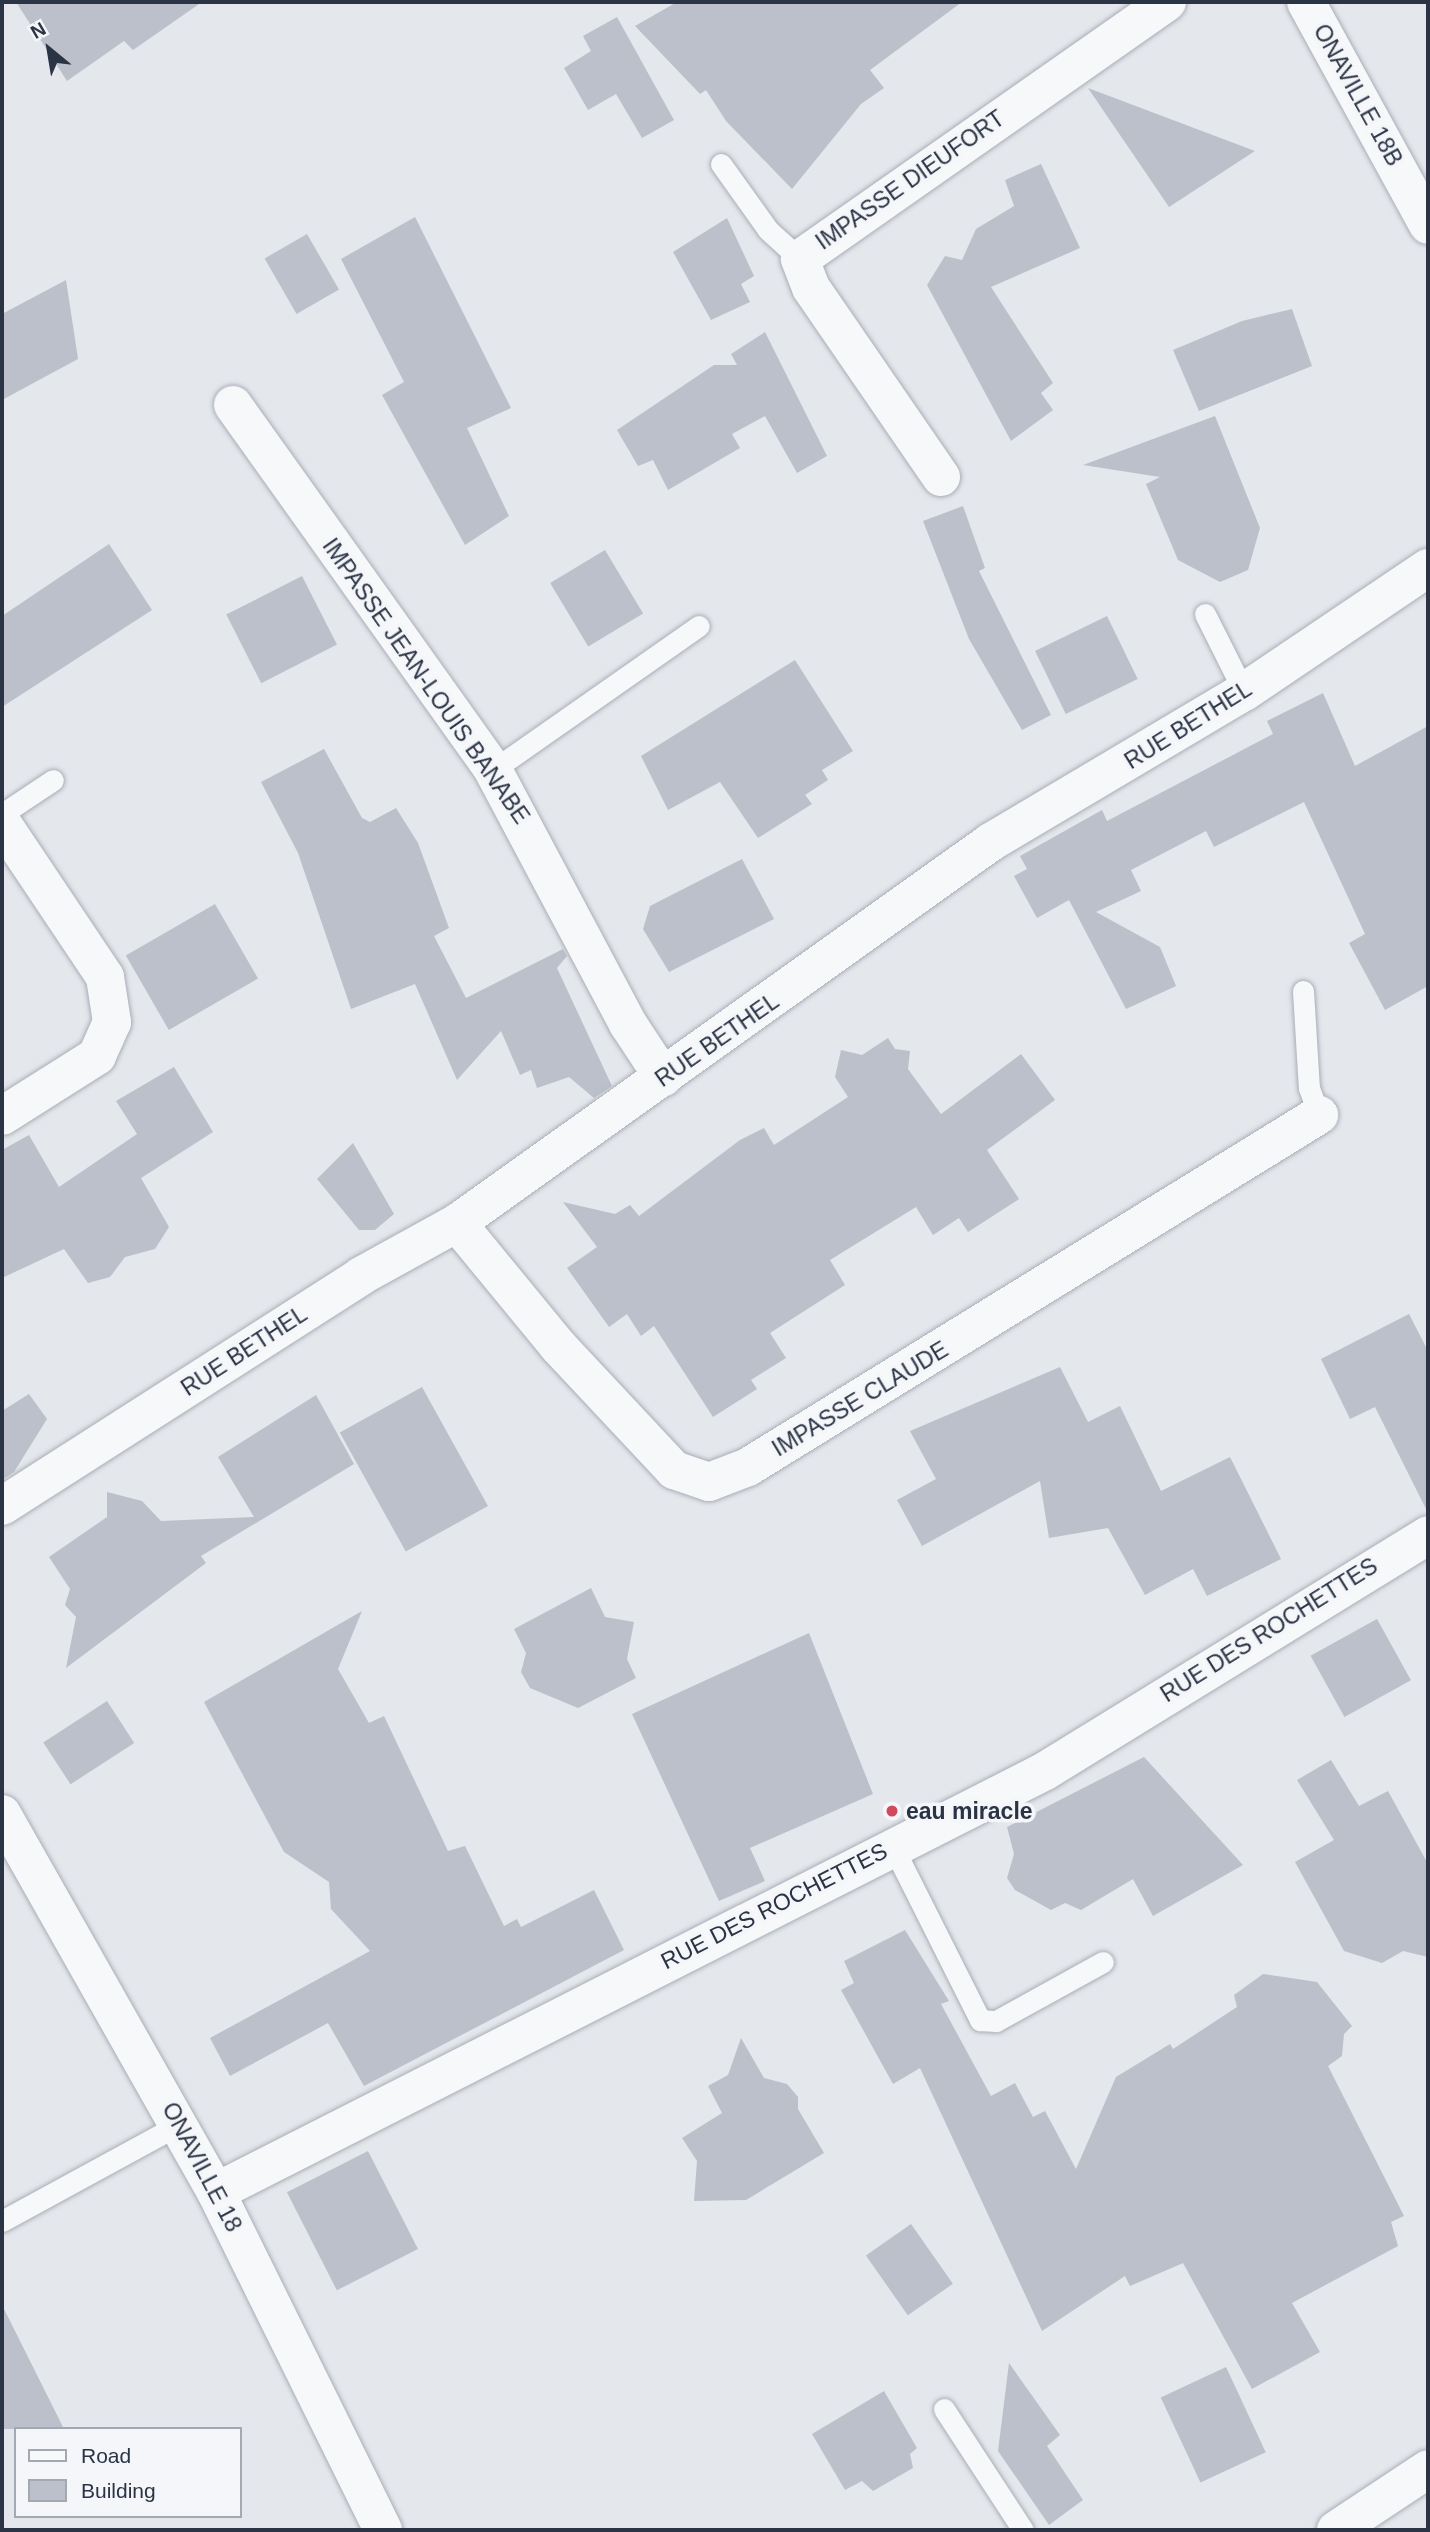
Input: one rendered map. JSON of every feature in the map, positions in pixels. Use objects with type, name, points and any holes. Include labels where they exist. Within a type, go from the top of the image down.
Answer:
[{"type":"street","name":"IMPASSE DIEUFORT","points":[[941,477],[811,288],[800,259],[1167,2]]},
{"type":"street","name":"ONAVILLE 18B","points":[[1306,2],[1428,225]]},
{"type":"street","name":"IMPASSE JEAN-LOUIS BANABE","points":[[233,405],[493,771],[628,1024],[663,1077]]},
{"type":"street","name":"RUE BETHEL","points":[[2,1506],[361,1276],[457,1223],[991,842],[1244,692],[1428,568]]},
{"type":"street","points":[[2,823],[106,977],[112,1022],[97,1056],[2,1116]]},
{"type":"street","name":"IMPASSE CLAUDE","points":[[457,1223],[558,1346],[674,1469],[709,1482],[771,1453],[1319,1115]]},
{"type":"street","name":"RUE DES ROCHETTES","points":[[216,2192],[1045,1771],[1428,1535]]},
{"type":"street","name":"ONAVILLE 18","points":[[6,1830],[180,2124],[383,2530]]},
{"type":"street","points":[[1336,2530],[1428,2469]]},
{"type":"lane","points":[[721,164],[768,230],[800,259]]},
{"type":"lane","points":[[1205,614],[1244,692]]},
{"type":"lane","points":[[493,771],[699,626]]},
{"type":"lane","points":[[2,814],[53,780]]},
{"type":"lane","points":[[1303,991],[1309,1088],[1319,1115]]},
{"type":"lane","points":[[893,1847],[979,2020],[996,2021],[1103,1962]]},
{"type":"lane","points":[[2,2221],[180,2124]]},
{"type":"lane","points":[[944,2409],[1023,2530]]},
{"type":"building","points":[[16,2],[202,2],[133,50],[124,41],[67,81]]},
{"type":"building","points":[[677,2],[962,2],[870,70],[884,88],[861,104],[792,189],[726,121],[706,90],[700,94],[635,26]]},
{"type":"building","points":[[617,17],[674,120],[642,138],[616,94],[588,110],[564,68],[591,51],[583,36]]},
{"type":"building","points":[[1088,88],[1255,151],[1169,207]]},
{"type":"building","points":[[1041,164],[1080,248],[991,287],[1053,383],[1041,393],[1053,410],[1011,441],[927,285],[945,256],[962,260],[976,229],[1014,206],[1005,180]]},
{"type":"building","points":[[415,217],[511,408],[467,428],[509,516],[465,545],[382,395],[404,382],[341,259]]},
{"type":"building","points":[[727,218],[754,276],[741,284],[750,302],[711,320],[673,252]]},
{"type":"building","points":[[307,234],[339,289],[297,314],[265,258]]},
{"type":"building","points":[[66,280],[78,359],[2,400],[2,314]]},
{"type":"building","points":[[1292,309],[1312,366],[1199,411],[1173,350],[1242,321]]},
{"type":"building","points":[[765,332],[827,456],[797,473],[765,416],[732,434],[740,448],[668,490],[653,460],[638,466],[617,430],[714,365],[737,365],[731,354]]},
{"type":"building","points":[[1215,416],[1260,528],[1248,570],[1220,582],[1178,560],[1146,484],[1160,477],[1083,465]]},
{"type":"building","points":[[963,506],[985,568],[979,571],[1051,715],[1022,730],[969,639],[923,521]]},
{"type":"building","points":[[109,544],[152,610],[2,707],[2,616]]},
{"type":"building","points":[[605,550],[643,613],[588,646],[550,583]]},
{"type":"building","points":[[302,576],[337,645],[261,683],[226,615]]},
{"type":"building","points":[[1107,616],[1138,679],[1066,714],[1035,651]]},
{"type":"building","points":[[795,660],[853,751],[822,770],[828,780],[805,795],[812,804],[758,838],[720,782],[668,810],[641,756]]},
{"type":"building","points":[[1323,693],[1355,766],[1428,726],[1428,986],[1385,1010],[1349,943],[1365,934],[1304,802],[1214,847],[1206,831],[1131,870],[1141,891],[1096,912],[1160,947],[1176,986],[1126,1009],[1069,900],[1037,918],[1014,876],[1027,869],[1020,856],[1102,810],[1107,821],[1273,734],[1267,721]]},
{"type":"building","points":[[324,749],[362,818],[370,822],[396,808],[418,843],[449,928],[434,936],[466,998],[563,949],[567,956],[557,968],[612,1086],[594,1098],[569,1077],[537,1088],[531,1070],[520,1075],[501,1031],[457,1080],[415,984],[351,1009],[298,853],[261,782]]},
{"type":"building","points":[[742,859],[774,919],[669,972],[643,929],[650,906]]},
{"type":"building","points":[[215,904],[258,978],[169,1030],[126,956]]},
{"type":"building","points":[[888,1038],[895,1049],[910,1051],[908,1069],[941,1114],[1021,1054],[1055,1100],[987,1150],[1019,1199],[968,1232],[959,1218],[933,1235],[916,1207],[830,1260],[845,1285],[770,1333],[786,1358],[751,1380],[757,1389],[713,1417],[654,1326],[641,1336],[627,1314],[609,1327],[567,1268],[597,1247],[563,1202],[615,1214],[630,1205],[639,1216],[740,1140],[764,1128],[774,1145],[848,1097],[835,1077],[841,1050],[862,1055]]},
{"type":"building","points":[[174,1067],[213,1132],[141,1178],[169,1227],[155,1249],[125,1257],[110,1277],[88,1283],[64,1249],[2,1278],[2,1150],[29,1135],[59,1187],[137,1134],[116,1101]]},
{"type":"building","points":[[353,1143],[394,1214],[375,1230],[359,1230],[317,1179]]},
{"type":"building","points":[[1409,1314],[1428,1351],[1428,1513],[1375,1407],[1350,1419],[1321,1359]]},
{"type":"building","points":[[1060,1367],[1088,1422],[1120,1406],[1161,1491],[1230,1457],[1281,1559],[1207,1596],[1193,1569],[1145,1595],[1108,1528],[1049,1538],[1040,1481],[922,1546],[897,1500],[936,1479],[910,1431]]},
{"type":"building","points":[[422,1387],[488,1506],[406,1552],[340,1433]]},
{"type":"building","points":[[29,1394],[47,1419],[14,1472],[2,1480],[2,1411]]},
{"type":"building","points":[[316,1395],[354,1464],[201,1556],[206,1563],[66,1668],[76,1617],[65,1605],[70,1589],[49,1557],[107,1517],[107,1492],[142,1501],[161,1521],[254,1517],[218,1457]]},
{"type":"building","points":[[591,1588],[605,1617],[634,1622],[627,1659],[636,1678],[578,1708],[530,1688],[521,1672],[526,1653],[514,1629]]},
{"type":"building","points":[[362,1611],[338,1669],[369,1723],[384,1716],[448,1851],[465,1846],[504,1926],[517,1919],[521,1927],[594,1890],[624,1950],[364,2086],[328,2023],[230,2076],[210,2038],[370,1951],[331,1909],[329,1882],[284,1852],[204,1702]]},
{"type":"building","points":[[1377,1619],[1411,1680],[1344,1717],[1311,1656]]},
{"type":"building","points":[[809,1633],[873,1794],[750,1848],[765,1881],[719,1901],[632,1714]]},
{"type":"building","points":[[107,1701],[134,1743],[70,1784],[43,1742]]},
{"type":"building","points":[[1144,1757],[1243,1865],[1153,1916],[1133,1879],[1081,1910],[1065,1903],[1051,1910],[1015,1890],[1007,1878],[1014,1854],[1007,1827]]},
{"type":"building","points":[[1331,1760],[1359,1806],[1388,1791],[1428,1864],[1428,1957],[1403,1951],[1382,1963],[1344,1951],[1295,1862],[1334,1840],[1297,1780]]},
{"type":"building","points":[[905,1930],[949,2001],[941,2004],[991,2096],[1015,2083],[1033,2117],[1045,2111],[1076,2169],[1116,2077],[1170,2044],[1173,2049],[1237,2007],[1234,1995],[1263,1974],[1317,1982],[1352,2026],[1344,2034],[1342,2056],[1328,2066],[1404,2216],[1391,2222],[1398,2246],[1292,2303],[1320,2352],[1252,2389],[1183,2263],[1130,2286],[1125,2276],[1042,2331],[920,2068],[893,2084],[841,1990],[854,1983],[844,1961]]},
{"type":"building","points":[[741,2038],[764,2078],[787,2084],[798,2097],[798,2109],[824,2153],[746,2200],[694,2201],[697,2161],[682,2138],[722,2113],[708,2086],[728,2075]]},
{"type":"building","points":[[368,2151],[418,2249],[337,2290],[287,2192]]},
{"type":"building","points":[[911,2224],[953,2284],[908,2315],[866,2256]]},
{"type":"building","points":[[2,2305],[63,2427],[2,2429]]},
{"type":"building","points":[[1009,2363],[1060,2435],[1047,2446],[1083,2500],[1049,2525],[998,2451]]},
{"type":"building","points":[[1226,2367],[1266,2452],[1200,2483],[1161,2397]]},
{"type":"building","points":[[884,2391],[917,2448],[910,2454],[913,2468],[873,2491],[862,2481],[845,2490],[812,2434]]},
{"type":"place","name":"eau miracle","points":[[892,1811]]}]
